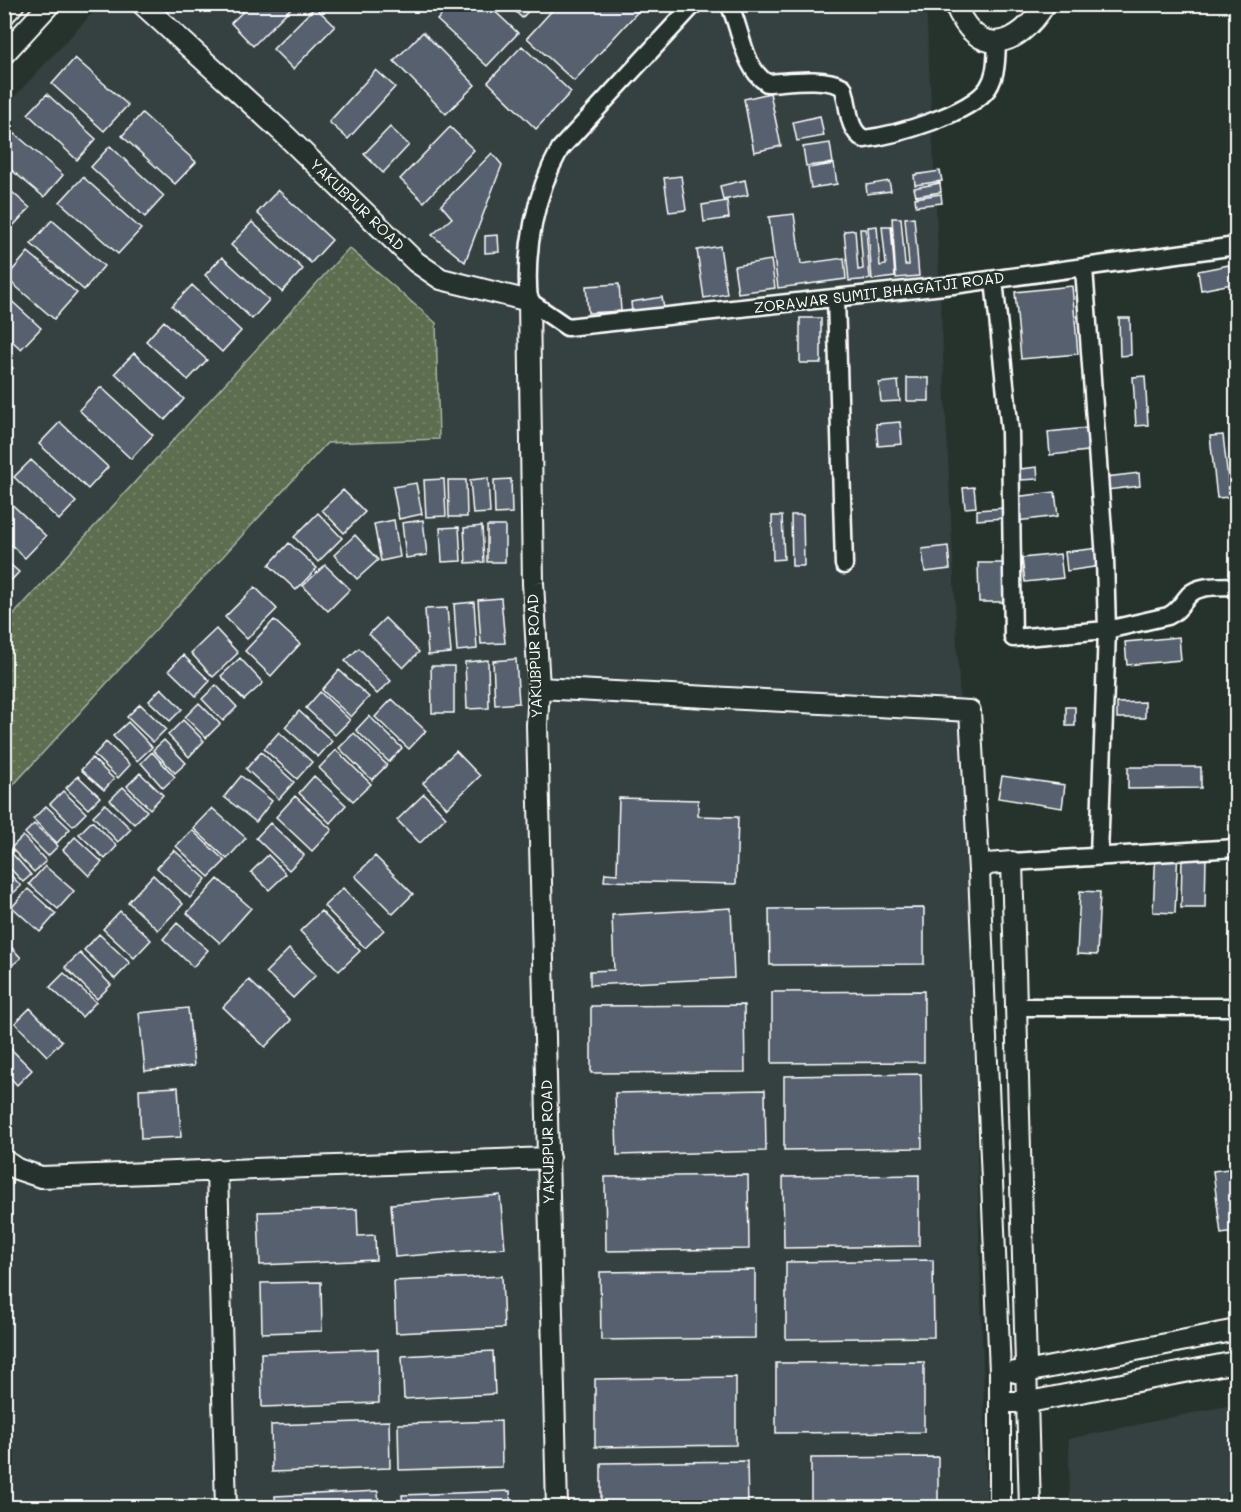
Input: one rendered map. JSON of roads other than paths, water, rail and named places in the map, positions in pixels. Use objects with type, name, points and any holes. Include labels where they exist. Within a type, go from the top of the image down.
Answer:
[{"type":"street","points":[[4,15],[15,4]]},
{"type":"street","points":[[4,54],[50,4]]},
{"type":"street","name":"YAKUBPUR ROAD","points":[[142,4],[281,131],[416,262],[441,279],[529,302],[533,583],[539,688],[537,725],[557,1508]]},
{"type":"street","points":[[529,302],[527,281],[532,231],[548,171],[560,149],[694,4]]},
{"type":"street","points":[[729,4],[752,67],[760,78],[767,83],[836,84],[843,87],[851,124],[856,135],[864,139],[946,116],[978,99],[996,72],[997,43]]},
{"type":"street","points":[[955,4],[969,29],[985,42],[997,43],[1004,43],[1019,34],[1037,18],[1046,4]]},
{"type":"street","name":"ZORAWAR SUMIT BHAGATJI ROAD","points":[[529,302],[567,327],[994,280],[1236,246]]},
{"type":"street","points":[[1084,268],[1105,559],[1107,630],[1099,855]]},
{"type":"street","points":[[994,280],[1010,432],[1012,638],[1107,630],[1177,612],[1190,594],[1201,588],[1236,586]]},
{"type":"street","points":[[836,298],[844,565]]},
{"type":"street","points":[[539,688],[970,711],[1000,1372],[1000,1508]]},
{"type":"street","points":[[979,871],[988,864],[1099,855],[1236,848]]},
{"type":"street","points":[[1012,862],[1026,1372],[1029,1402],[1030,1508]]},
{"type":"street","points":[[1016,1007],[1236,1007]]},
{"type":"street","points":[[4,1160],[17,1169],[41,1177],[549,1158]]},
{"type":"street","points":[[217,1170],[226,1508]]},
{"type":"street","points":[[1000,1372],[1026,1372],[1236,1330]]},
{"type":"street","points":[[1000,1402],[1029,1402],[1236,1362]]}]
